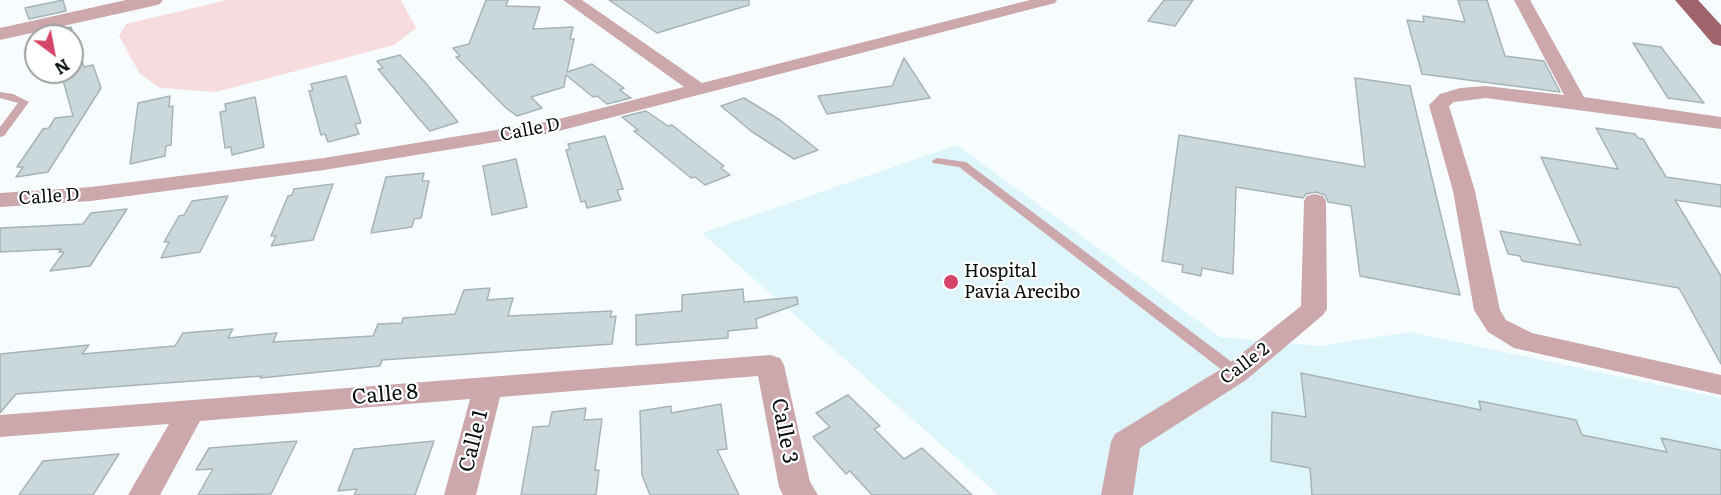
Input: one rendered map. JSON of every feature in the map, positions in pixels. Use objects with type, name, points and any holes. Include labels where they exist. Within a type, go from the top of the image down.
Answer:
[{"type":"main road","points":[[1686,0],[1721,39]]},
{"type":"street","points":[[0,34],[153,0]]},
{"type":"street","points":[[571,0],[700,90]]},
{"type":"street","name":"Calle D","points":[[0,200],[91,194],[439,147],[551,128],[1049,0]]},
{"type":"street","points":[[1522,0],[1577,102]]},
{"type":"street","points":[[1721,123],[1577,102],[1486,92],[1460,94],[1447,98],[1439,105],[1464,191],[1487,310],[1497,326],[1524,341],[1721,385]]},
{"type":"street","name":"Calle 2","points":[[1117,495],[1126,442],[1236,374],[1314,309],[1315,201]]},
{"type":"street","name":"Calle 8","points":[[0,426],[770,364]]},
{"type":"street","name":"Calle 3","points":[[770,364],[795,487],[802,495]]},
{"type":"street","name":"Calle 1","points":[[460,495],[488,387]]},
{"type":"street","points":[[144,495],[191,411]]},
{"type":"lane","points":[[0,95],[10,96],[24,102],[0,134]]},
{"type":"lane","points":[[937,161],[962,164],[1236,374]]},
{"type":"shaded area","points":[[227,0],[401,0],[416,28],[394,45],[216,92],[160,88],[140,74],[119,36],[126,24]]},
{"type":"shaded area","name":"Hospital Pavia Arecibo","points":[[957,145],[1220,337],[1319,346],[1410,332],[1721,398],[1721,495],[998,495],[702,233]]},
{"type":"building","points":[[63,0],[66,11],[29,19],[25,8]]},
{"type":"building","points":[[486,0],[508,0],[506,6],[540,7],[533,29],[573,27],[570,39],[574,39],[567,72],[592,64],[624,88],[620,90],[631,98],[607,104],[597,96],[593,97],[566,75],[564,87],[531,97],[542,108],[517,116],[506,108],[456,57],[460,56],[453,48],[469,44]]},
{"type":"building","points":[[609,0],[749,0],[749,5],[657,33]]},
{"type":"building","points":[[1164,0],[1193,0],[1175,26],[1148,21]]},
{"type":"building","points":[[1458,0],[1487,0],[1505,56],[1544,61],[1560,92],[1422,74],[1407,20],[1424,22],[1423,16],[1465,22]]},
{"type":"building","points":[[1633,43],[1661,47],[1704,103],[1668,98]]},
{"type":"building","points":[[400,55],[458,122],[430,131],[420,120],[378,69],[383,68],[377,61]]},
{"type":"building","points":[[904,58],[930,98],[827,114],[818,96],[892,86]]},
{"type":"building","points":[[93,65],[101,88],[48,172],[16,177],[23,167],[17,167],[43,129],[49,128],[55,118],[73,116],[64,84],[84,84],[84,67]]},
{"type":"building","points":[[346,76],[361,123],[355,124],[359,134],[328,142],[325,134],[321,135],[309,91],[313,90],[311,84]]},
{"type":"building","points":[[1355,78],[1410,86],[1460,295],[1360,276],[1351,206],[1328,202],[1325,195],[1316,192],[1306,194],[1303,198],[1236,187],[1233,274],[1202,268],[1201,276],[1182,272],[1183,265],[1162,261],[1179,135],[1365,167]]},
{"type":"building","points":[[170,96],[169,107],[173,106],[171,145],[166,146],[165,156],[130,164],[138,103]]},
{"type":"building","points":[[255,97],[264,147],[232,155],[231,147],[225,148],[220,112],[226,111],[225,104]]},
{"type":"building","points":[[744,98],[780,120],[818,150],[794,159],[751,131],[721,106]]},
{"type":"building","points":[[646,111],[668,126],[672,125],[724,166],[721,168],[730,175],[705,185],[695,177],[691,178],[634,131],[638,130],[622,117]]},
{"type":"building","points":[[1596,128],[1635,134],[1638,138],[1643,139],[1666,177],[1721,185],[1721,207],[1675,200],[1721,276],[1721,364],[1679,288],[1522,261],[1520,256],[1508,254],[1500,231],[1581,245],[1541,157],[1618,169]]},
{"type":"building","points":[[605,136],[623,189],[617,190],[621,200],[587,208],[585,201],[581,202],[566,150],[570,149],[568,144]]},
{"type":"building","points":[[516,159],[527,207],[492,215],[483,166]]},
{"type":"building","points":[[424,173],[422,181],[429,181],[421,218],[414,219],[412,227],[371,233],[386,177]]},
{"type":"building","points":[[333,184],[313,240],[271,246],[276,236],[271,236],[288,196],[292,195],[294,189]]},
{"type":"building","points":[[228,196],[200,252],[161,258],[169,242],[164,242],[179,216],[184,215],[192,201]]},
{"type":"building","points":[[127,209],[90,266],[50,271],[64,252],[59,252],[61,249],[0,252],[0,228],[83,224],[91,213]]},
{"type":"building","points":[[490,288],[487,300],[513,298],[508,316],[612,311],[610,317],[616,316],[612,344],[382,360],[380,366],[260,378],[261,376],[16,394],[0,413],[0,354],[89,345],[82,354],[175,346],[183,333],[233,329],[228,338],[277,333],[273,342],[373,336],[378,324],[402,323],[403,318],[455,314],[464,290]]},
{"type":"building","points":[[743,289],[744,302],[797,297],[798,304],[756,319],[757,328],[728,331],[728,338],[636,345],[636,315],[682,311],[682,295]]},
{"type":"building","points":[[1301,373],[1481,410],[1479,401],[1576,420],[1582,435],[1667,452],[1661,438],[1721,450],[1721,495],[1312,495],[1310,468],[1271,461],[1272,412],[1306,417]]},
{"type":"building","points":[[848,395],[880,426],[874,429],[904,459],[922,448],[972,495],[872,495],[850,471],[846,474],[813,437],[830,427],[816,413]]},
{"type":"building","points":[[721,404],[727,449],[717,450],[739,495],[650,495],[642,475],[640,411],[671,406],[671,413]]},
{"type":"building","points":[[586,408],[584,420],[602,419],[595,470],[599,470],[596,495],[521,495],[533,427],[549,426],[552,412]]},
{"type":"building","points":[[297,441],[271,494],[198,495],[213,469],[196,470],[209,448]]},
{"type":"building","points":[[434,441],[415,495],[354,495],[357,489],[338,491],[354,449]]},
{"type":"building","points":[[119,454],[93,495],[19,495],[43,461]]},
{"type":"place","name":"Hospital Pavia Arecibo","points":[[951,282]]}]
